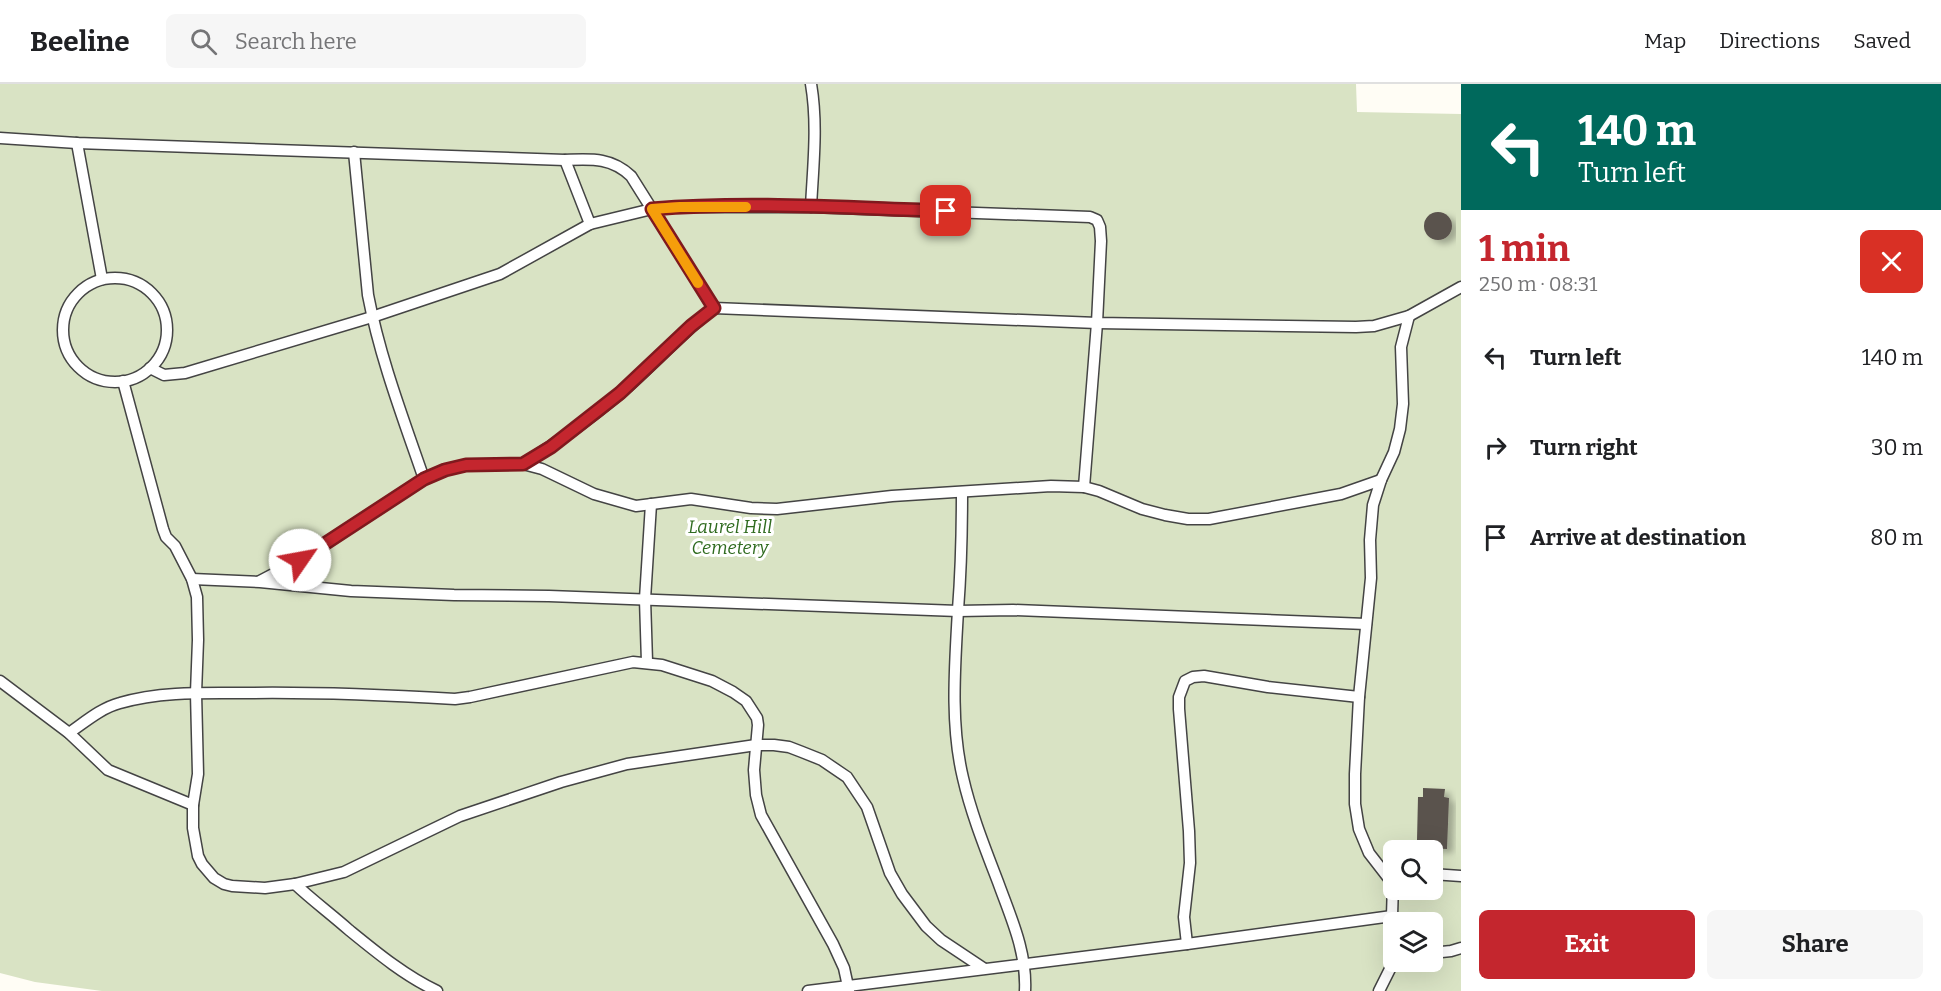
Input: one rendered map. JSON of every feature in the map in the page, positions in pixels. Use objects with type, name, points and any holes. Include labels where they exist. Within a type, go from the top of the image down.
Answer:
[{"type":"lane","points":[[811,84],[815,137],[811,207]]},
{"type":"lane","points":[[0,138],[77,143],[603,160],[622,168],[635,182],[714,308]]},
{"type":"lane","points":[[77,143],[102,279]]},
{"type":"lane","points":[[354,152],[372,317],[390,380],[424,479]]},
{"type":"lane","points":[[565,160],[590,224]]},
{"type":"lane","points":[[150,368],[164,375],[185,374],[372,317],[500,274],[590,224],[652,209],[811,207],[1090,217],[1097,220],[1101,241],[1084,487]]},
{"type":"lane","points":[[117,278],[132,281],[146,288],[157,299],[164,312],[166,335],[160,357],[150,368],[137,377],[123,381],[108,381],[93,377],[80,368],[65,342],[63,327],[66,312],[73,299],[84,288],[102,279],[117,278]]},
{"type":"lane","points":[[523,464],[551,447],[620,393],[691,326],[714,308],[1097,323],[1356,327],[1374,326],[1408,316],[1461,287]]},
{"type":"lane","points":[[1383,871],[1369,853],[1359,829],[1354,774],[1371,578],[1370,540],[1373,505],[1394,452],[1400,429],[1403,405],[1401,347],[1408,316]]},
{"type":"lane","points":[[123,381],[163,530],[175,546],[192,579],[196,597],[198,774],[193,805],[193,828],[198,856],[206,871],[214,878],[232,886],[265,888],[295,884],[344,872],[460,816],[561,782],[627,764],[756,745],[789,747],[822,760],[847,777],[867,807],[890,873],[902,894],[926,926],[941,940],[982,968]]},
{"type":"lane","points":[[260,582],[300,560],[424,479],[445,470],[466,465],[523,464],[542,469],[594,494],[636,506],[691,499],[751,508],[777,509],[863,499],[1052,486],[1084,487],[1142,509],[1188,519],[1209,519],[1341,494],[1381,480]]},
{"type":"lane","points":[[962,492],[955,654],[957,746],[963,778],[1020,942],[1025,991]]},
{"type":"lane","points":[[647,662],[645,599],[651,504]]},
{"type":"lane","points":[[192,579],[260,582],[351,591],[958,611],[1025,610],[1366,624]]},
{"type":"lane","points":[[69,733],[92,716],[118,703],[196,693],[314,693],[455,699],[614,664],[647,662],[712,681],[746,701],[757,718],[754,770],[756,795],[764,823],[833,944],[849,988]]},
{"type":"lane","points":[[1187,944],[1184,917],[1190,863],[1189,831],[1179,709],[1181,688],[1185,681],[1193,677],[1204,676],[1268,687],[1359,697]]},
{"type":"lane","points":[[0,681],[69,733],[108,770],[193,805]]},
{"type":"lane","points":[[1443,875],[1461,876]]},
{"type":"lane","points":[[295,884],[325,912],[371,948],[404,972],[438,991]]},
{"type":"lane","points":[[808,991],[849,988],[982,968],[1383,920]]},
{"type":"lane","points":[[1443,952],[1461,948]]},
{"type":"lane","points":[[1379,991],[1388,972]]},
{"type":"green space","name":"Laurel Hill Cemetery","points":[[0,84],[1356,84],[1357,112],[1461,114],[1461,991],[102,991],[35,982],[0,973]]},
{"type":"building","points":[[1438,212],[1448,216],[1452,226],[1448,236],[1438,240],[1428,236],[1424,226],[1428,216]]},
{"type":"building","points":[[1423,788],[1445,789],[1444,797],[1449,798],[1447,849],[1443,849],[1443,840],[1417,840],[1418,797],[1423,797]]},
{"type":"slow traffic","points":[[698,283],[652,209],[746,207]]},
{"type":"route","points":[[300,560],[424,479],[445,470],[466,465],[523,464],[551,447],[620,393],[691,326],[714,308],[652,209],[811,207],[946,211]]}]
